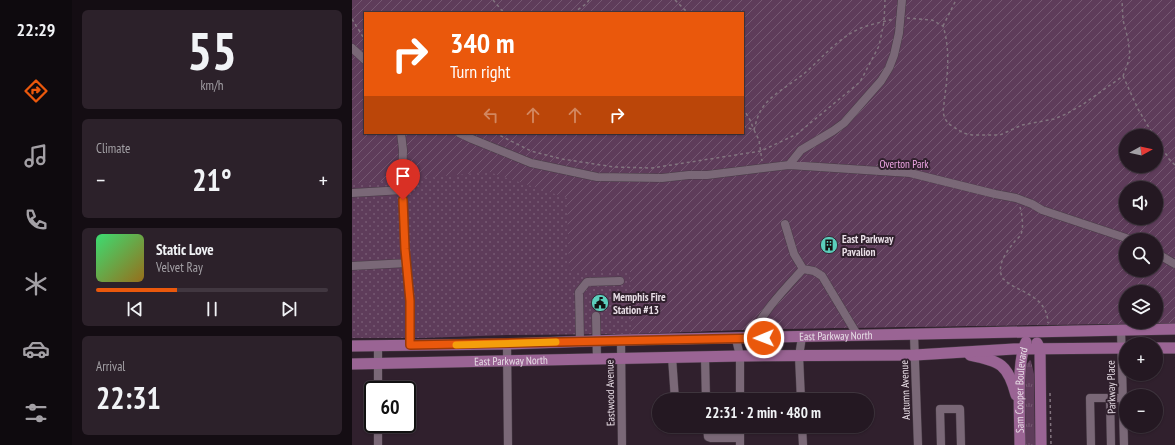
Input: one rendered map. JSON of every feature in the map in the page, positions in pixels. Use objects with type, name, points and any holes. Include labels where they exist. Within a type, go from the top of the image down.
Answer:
[{"type":"main road","name":"East Parkway North","points":[[352,346],[736,339],[1121,329]]},
{"type":"main road","name":"East Parkway North","points":[[1163,329],[1175,329]]},
{"type":"main road","name":"Sam Cooper Boulevard","points":[[1020,445],[1020,382],[1023,349],[1031,332]]},
{"type":"main road","name":"Sam Cooper Boulevard","points":[[1031,332],[1040,349],[1041,445]]},
{"type":"main road","name":"East Parkway North","points":[[352,364],[506,362],[672,357],[915,355],[1023,349],[1119,348]]},
{"type":"main road","points":[[1163,348],[1175,348]]},
{"type":"main road","points":[[956,352],[986,358],[998,363],[1006,369],[1012,380],[1020,410]]},
{"type":"street","points":[[789,165],[801,150],[844,123],[881,81],[889,68],[894,55],[899,33],[902,0]]},
{"type":"street","points":[[352,49],[364,59]]},
{"type":"street","points":[[401,134],[404,150],[403,190],[410,301],[410,345]]},
{"type":"street","points":[[461,134],[532,164],[597,177],[662,178],[706,175],[789,165],[910,173],[1016,198],[1032,204],[1042,210],[1119,236]]},
{"type":"street","points":[[352,193],[403,190]]},
{"type":"street","points":[[785,224],[794,254],[803,269],[814,271],[822,276],[858,336]]},
{"type":"street","points":[[1163,257],[1175,264]]},
{"type":"street","points":[[352,266],[407,263]]},
{"type":"street","points":[[751,338],[769,308],[803,269]]},
{"type":"street","points":[[580,342],[579,292],[587,282],[620,281]]},
{"type":"street","points":[[596,316],[597,359]]},
{"type":"street","name":"Parkway Place","points":[[1121,329],[1122,337]]},
{"type":"street","name":"Autumn Avenue","points":[[914,335],[918,445]]},
{"type":"street","points":[[801,393],[799,356],[802,337]]},
{"type":"street","points":[[736,339],[740,356],[740,393]]},
{"type":"street","name":"Eastwood Avenue","points":[[621,340],[622,445]]},
{"type":"street","points":[[507,344],[508,445]]},
{"type":"street","points":[[378,346],[378,381]]},
{"type":"street","points":[[672,357],[675,393]]},
{"type":"street","points":[[705,357],[706,393]]},
{"type":"street","points":[[1091,445],[1090,398],[1119,398]]},
{"type":"street","points":[[1110,398],[1111,445]]},
{"type":"street","points":[[941,445],[940,409],[960,408],[961,445]]},
{"type":"street","points":[[378,433],[378,445]]},
{"type":"street","points":[[708,433],[708,437],[740,442]]},
{"type":"street","points":[[802,433],[803,445]]},
{"type":"street","name":"Parkway Place","points":[[1124,433],[1124,445]]},
{"type":"path","points":[[494,0],[503,12]]},
{"type":"path","points":[[578,12],[589,0]]},
{"type":"path","points":[[675,0],[687,12]]},
{"type":"path","points":[[497,134],[531,151],[562,159],[614,167],[652,168],[760,151],[797,134],[860,82],[879,46],[884,22],[885,0]]},
{"type":"path","points":[[943,26],[956,0]]},
{"type":"path","points":[[754,130],[763,108],[771,99],[785,86],[805,73],[838,41],[861,28],[901,18],[932,20],[943,26],[947,38],[948,69],[943,112],[945,119],[949,124],[963,133],[972,135],[1000,134],[1022,125],[1054,119],[1082,105],[1123,76],[1130,55],[1123,20],[1122,0]]},
{"type":"path","points":[[352,19],[364,38]]},
{"type":"path","points":[[1123,76],[1138,109],[1150,129]]},
{"type":"path","points":[[744,110],[759,140],[762,162]]},
{"type":"path","points":[[744,126],[754,130]]},
{"type":"path","points":[[1163,149],[1175,165]]},
{"type":"path","points":[[1022,214],[1022,234],[1002,260],[1001,274],[1004,281],[1034,296],[1044,308],[1048,318],[1048,325]]},
{"type":"green space","name":"Overton Park","points":[[352,0],[1175,0],[1175,323],[1163,323],[1163,285],[1119,285],[1119,324],[767,329],[631,334],[507,335],[422,338],[352,338]]},
{"type":"green space","name":"Overton Park","points":[[352,0],[1175,0],[1175,323],[1163,323],[1163,285],[1119,285],[1119,324],[767,329],[631,334],[630,271],[569,271],[567,198],[489,172],[352,184]]},
{"type":"green space","points":[[1030,360],[1034,374],[1035,445],[1026,445],[1024,376],[1026,365]]},
{"type":"slow traffic","points":[[456,345],[556,342]]},
{"type":"place","name":"East Parkway Pavalion","points":[[829,245]]},
{"type":"place","name":"Memphis Fire Station #13","points":[[600,303]]},
{"type":"route","points":[[403,200],[405,249],[410,301],[410,345],[764,338]]}]
